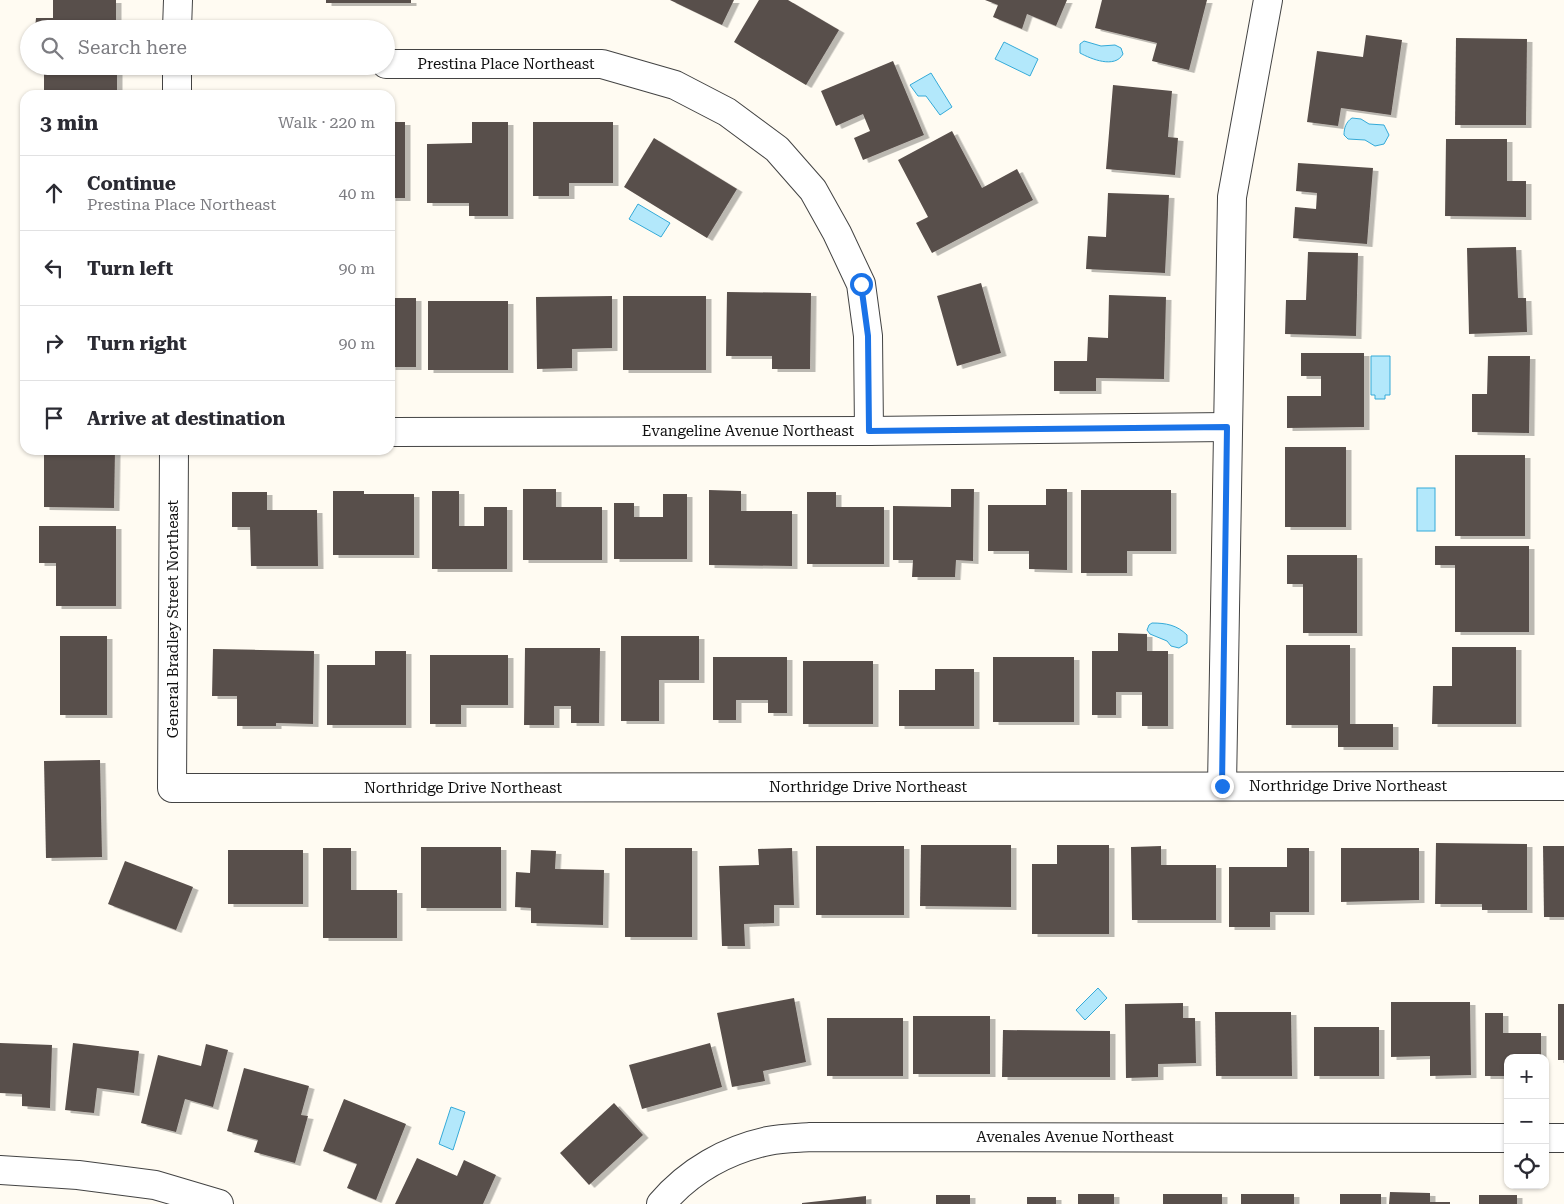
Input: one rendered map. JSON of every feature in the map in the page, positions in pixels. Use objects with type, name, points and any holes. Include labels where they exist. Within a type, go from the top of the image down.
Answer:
[{"type":"street","points":[[177,20],[178,0]]},
{"type":"street","points":[[1222,786],[1232,197],[1268,0]]},
{"type":"street","name":"Prestina Place Northeast","points":[[395,64],[602,64],[675,85],[727,112],[777,149],[813,190],[861,284],[868,336],[869,431]]},
{"type":"street","points":[[177,75],[177,90]]},
{"type":"street","name":"Evangeline Avenue Northeast","points":[[395,432],[869,431],[1227,427]]},
{"type":"street","name":"General Bradley Street Northeast","points":[[172,788],[174,455]]},
{"type":"street","name":"Northridge Drive Northeast","points":[[172,788],[1564,786]]},
{"type":"street","name":"Avenales Avenue Northeast","points":[[662,1204],[680,1184],[701,1169],[731,1152],[770,1140],[810,1137],[1504,1138]]},
{"type":"street","points":[[1549,1138],[1564,1138]]},
{"type":"street","points":[[0,1170],[78,1175],[155,1185],[219,1204]]},
{"type":"water","points":[[1084,41],[1101,46],[1115,45],[1121,48],[1123,54],[1119,59],[1109,62],[1090,58],[1080,53],[1080,44]]},
{"type":"water","points":[[1004,42],[1038,59],[1030,76],[995,59]]},
{"type":"water","points":[[931,73],[952,107],[940,115],[926,96],[918,96],[910,85]]},
{"type":"water","points":[[1352,118],[1361,119],[1369,124],[1384,125],[1389,135],[1384,144],[1375,146],[1365,140],[1348,139],[1344,135],[1344,130]]},
{"type":"water","points":[[638,204],[670,223],[661,237],[629,219]]},
{"type":"water","points":[[1371,356],[1390,356],[1390,395],[1385,395],[1385,399],[1375,399],[1375,395],[1371,395]]},
{"type":"water","points":[[1417,488],[1435,488],[1435,531],[1417,531]]},
{"type":"water","points":[[1152,623],[1167,624],[1179,629],[1187,635],[1187,643],[1179,648],[1171,646],[1167,641],[1150,634],[1147,630]]},
{"type":"water","points":[[1098,988],[1107,998],[1085,1020],[1076,1010]]},
{"type":"water","points":[[451,1107],[465,1112],[453,1150],[439,1144]]},
{"type":"building","points":[[53,0],[116,0],[116,20],[36,20],[36,18],[53,18]]},
{"type":"building","points":[[326,0],[411,0],[411,3],[326,3]]},
{"type":"building","points":[[670,0],[734,0],[722,25]]},
{"type":"building","points":[[759,0],[788,0],[839,30],[806,85],[734,42]]},
{"type":"building","points":[[985,0],[1067,0],[1056,26],[1027,14],[1022,29],[993,17],[998,5]]},
{"type":"building","points":[[1102,0],[1207,0],[1189,70],[1152,61],[1157,43],[1095,28]]},
{"type":"building","points":[[1366,35],[1402,40],[1391,115],[1341,108],[1338,126],[1307,122],[1317,51],[1363,57]]},
{"type":"building","points":[[1456,38],[1527,39],[1526,125],[1455,125]]},
{"type":"building","points":[[893,61],[924,135],[863,160],[854,138],[870,131],[863,114],[836,126],[821,91]]},
{"type":"building","points":[[44,75],[117,75],[117,90],[44,90]]},
{"type":"building","points":[[1113,85],[1172,91],[1168,137],[1178,138],[1175,175],[1106,169]]},
{"type":"building","points":[[395,122],[405,122],[405,198],[395,198]]},
{"type":"building","points":[[472,122],[508,122],[508,216],[469,216],[469,203],[427,203],[427,144],[472,143]]},
{"type":"building","points":[[533,122],[613,122],[613,183],[569,183],[569,196],[533,196]]},
{"type":"building","points":[[952,131],[982,188],[1017,169],[1033,200],[932,253],[916,223],[928,217],[898,160]]},
{"type":"building","points":[[654,138],[737,189],[707,238],[624,187]]},
{"type":"building","points":[[1446,139],[1507,139],[1507,181],[1526,181],[1526,217],[1445,216]]},
{"type":"building","points":[[1298,163],[1373,168],[1367,244],[1293,238],[1295,207],[1316,209],[1317,193],[1296,191]]},
{"type":"building","points":[[1108,193],[1169,195],[1165,273],[1086,269],[1088,236],[1106,237]]},
{"type":"building","points":[[1516,247],[1518,298],[1526,298],[1527,332],[1469,334],[1467,248]]},
{"type":"building","points":[[1308,252],[1358,253],[1356,336],[1285,334],[1286,300],[1306,300]]},
{"type":"building","points":[[981,283],[1001,353],[957,366],[937,296]]},
{"type":"building","points":[[727,292],[811,293],[810,369],[772,369],[772,356],[726,356]]},
{"type":"building","points":[[1109,295],[1166,297],[1164,379],[1096,378],[1096,391],[1054,391],[1054,361],[1087,361],[1088,337],[1108,338]]},
{"type":"building","points":[[612,296],[612,348],[572,349],[572,368],[537,369],[536,297]]},
{"type":"building","points":[[623,296],[706,296],[706,370],[623,370]]},
{"type":"building","points":[[395,298],[416,298],[416,367],[395,367]]},
{"type":"building","points":[[428,301],[508,301],[508,370],[428,370]]},
{"type":"building","points":[[1301,353],[1364,353],[1364,427],[1287,428],[1287,396],[1321,396],[1321,376],[1301,376]]},
{"type":"building","points":[[1488,356],[1530,356],[1529,433],[1472,432],[1472,394],[1487,394]]},
{"type":"building","points":[[1285,447],[1346,447],[1346,527],[1285,527]]},
{"type":"building","points":[[44,455],[115,455],[114,508],[44,507]]},
{"type":"building","points":[[1455,455],[1525,455],[1525,536],[1455,536]]},
{"type":"building","points":[[523,489],[556,489],[556,507],[602,507],[602,560],[523,560]]},
{"type":"building","points":[[951,489],[974,489],[973,561],[956,560],[955,577],[912,577],[913,560],[893,560],[893,506],[951,507]]},
{"type":"building","points":[[1046,489],[1067,489],[1067,570],[1029,569],[1029,551],[988,551],[988,505],[1046,505]]},
{"type":"building","points":[[709,490],[741,491],[741,511],[792,511],[792,566],[709,565]]},
{"type":"building","points":[[1081,490],[1171,490],[1171,551],[1127,551],[1127,573],[1081,573]]},
{"type":"building","points":[[333,491],[364,491],[364,494],[414,494],[414,555],[333,555]]},
{"type":"building","points":[[432,491],[459,491],[459,526],[484,526],[484,507],[507,507],[507,569],[432,569]]},
{"type":"building","points":[[232,492],[267,492],[267,510],[317,510],[318,566],[251,566],[250,527],[232,527]]},
{"type":"building","points":[[807,492],[836,492],[836,507],[884,507],[884,564],[807,564]]},
{"type":"building","points":[[663,494],[687,494],[687,559],[614,559],[614,503],[634,503],[634,517],[663,517]]},
{"type":"building","points":[[39,526],[116,526],[116,606],[56,606],[56,563],[39,563]]},
{"type":"building","points":[[1435,546],[1529,546],[1529,632],[1455,632],[1455,565],[1435,565]]},
{"type":"building","points":[[1287,555],[1357,555],[1357,633],[1303,633],[1303,584],[1287,584]]},
{"type":"building","points":[[1118,633],[1147,634],[1147,651],[1168,651],[1168,726],[1142,726],[1142,692],[1116,692],[1116,715],[1092,715],[1092,651],[1118,651]]},
{"type":"building","points":[[60,636],[107,636],[107,715],[60,715]]},
{"type":"building","points":[[621,636],[699,636],[699,680],[659,680],[659,721],[621,721]]},
{"type":"building","points":[[1286,645],[1350,645],[1350,724],[1393,724],[1393,747],[1338,747],[1338,725],[1286,725]]},
{"type":"building","points":[[1452,647],[1516,647],[1516,724],[1432,724],[1433,686],[1452,686]]},
{"type":"building","points":[[525,648],[600,648],[599,723],[571,723],[571,706],[554,706],[554,725],[524,725]]},
{"type":"building","points":[[213,649],[314,651],[313,724],[276,723],[276,726],[237,726],[237,696],[212,696]]},
{"type":"building","points":[[375,651],[406,651],[406,725],[327,725],[327,665],[375,665]]},
{"type":"building","points":[[430,655],[508,655],[508,705],[461,705],[461,724],[430,724]]},
{"type":"building","points":[[713,657],[787,657],[787,713],[768,713],[768,700],[736,700],[736,720],[713,720]]},
{"type":"building","points":[[993,657],[1074,657],[1074,722],[993,722]]},
{"type":"building","points":[[803,661],[873,661],[873,724],[803,724]]},
{"type":"building","points":[[935,669],[974,669],[974,726],[899,726],[899,690],[935,690]]},
{"type":"building","points":[[100,760],[102,857],[46,858],[44,761]]},
{"type":"building","points":[[1436,843],[1527,844],[1527,910],[1482,910],[1482,904],[1435,904]]},
{"type":"building","points":[[921,845],[1011,845],[1011,907],[920,906]]},
{"type":"building","points":[[1057,845],[1109,845],[1109,934],[1032,934],[1032,864],[1057,864]]},
{"type":"building","points":[[816,846],[904,846],[904,915],[816,915]]},
{"type":"building","points":[[1161,846],[1161,865],[1216,865],[1216,920],[1132,920],[1131,847]]},
{"type":"building","points":[[1543,846],[1564,846],[1564,917],[1544,917]]},
{"type":"building","points":[[421,847],[501,847],[501,908],[421,908]]},
{"type":"building","points":[[323,848],[351,848],[351,890],[397,890],[397,938],[323,938]]},
{"type":"building","points":[[625,848],[692,848],[692,937],[625,937]]},
{"type":"building","points":[[792,848],[794,905],[774,905],[774,923],[744,924],[745,946],[722,946],[719,866],[759,865],[758,849]]},
{"type":"building","points":[[1287,848],[1309,848],[1309,912],[1270,912],[1270,927],[1229,927],[1229,867],[1287,867]]},
{"type":"building","points":[[1341,848],[1419,848],[1419,900],[1341,902]]},
{"type":"building","points":[[228,850],[303,850],[303,904],[228,904]]},
{"type":"building","points":[[531,850],[556,851],[555,869],[604,870],[603,925],[531,923],[531,908],[515,907],[516,872],[530,873]]},
{"type":"building","points":[[125,861],[193,887],[176,930],[108,904]]},
{"type":"building","points":[[794,998],[806,1062],[763,1071],[765,1081],[732,1087],[717,1013]]},
{"type":"building","points":[[1391,1002],[1470,1002],[1471,1075],[1430,1076],[1430,1056],[1391,1057]]},
{"type":"building","points":[[1183,1003],[1183,1018],[1195,1018],[1196,1063],[1158,1064],[1158,1077],[1126,1078],[1125,1004]]},
{"type":"building","points":[[1558,1004],[1564,1004],[1564,1060],[1558,1060]]},
{"type":"building","points":[[1215,1012],[1291,1012],[1292,1076],[1216,1076]]},
{"type":"building","points":[[1485,1013],[1503,1013],[1503,1033],[1541,1033],[1541,1054],[1504,1054],[1504,1076],[1485,1076]]},
{"type":"building","points":[[913,1016],[990,1016],[990,1074],[913,1074]]},
{"type":"building","points":[[827,1018],[903,1018],[903,1076],[827,1076]]},
{"type":"building","points":[[1314,1027],[1379,1027],[1379,1076],[1314,1076]]},
{"type":"building","points":[[1003,1030],[1110,1031],[1110,1077],[1002,1077]]},
{"type":"building","points":[[0,1043],[52,1045],[50,1108],[22,1106],[22,1094],[0,1093]]},
{"type":"building","points":[[73,1043],[139,1051],[134,1093],[97,1088],[94,1113],[65,1110]]},
{"type":"building","points":[[710,1043],[722,1087],[642,1109],[629,1065]]},
{"type":"building","points":[[206,1044],[228,1050],[213,1107],[185,1099],[176,1132],[141,1123],[158,1055],[201,1066]]},
{"type":"building","points":[[244,1068],[309,1086],[301,1115],[308,1116],[295,1163],[254,1152],[258,1140],[227,1131]]},
{"type":"building","points":[[344,1099],[406,1124],[376,1200],[347,1188],[357,1164],[323,1151]]},
{"type":"building","points":[[614,1103],[643,1135],[589,1185],[560,1153]]},
{"type":"building","points":[[417,1158],[457,1176],[464,1160],[496,1175],[483,1204],[395,1204]]},
{"type":"building","points":[[1390,1192],[1430,1193],[1430,1202],[1450,1202],[1450,1204],[1389,1204]]},
{"type":"building","points":[[1078,1194],[1114,1194],[1114,1204],[1078,1204]]},
{"type":"building","points":[[1163,1194],[1222,1194],[1222,1204],[1163,1204]]},
{"type":"building","points":[[1241,1194],[1294,1194],[1294,1204],[1241,1204]]},
{"type":"building","points":[[1340,1194],[1381,1194],[1381,1204],[1340,1204]]},
{"type":"building","points":[[936,1195],[970,1195],[970,1204],[936,1204]]},
{"type":"building","points":[[1479,1195],[1517,1195],[1517,1204],[1479,1204]]},
{"type":"building","points":[[866,1196],[866,1204],[802,1204],[802,1203]]},
{"type":"building","points":[[1027,1197],[1056,1197],[1056,1204],[1027,1204]]},
{"type":"route","points":[[861,284],[868,336],[869,431],[1227,427],[1222,786]]}]
